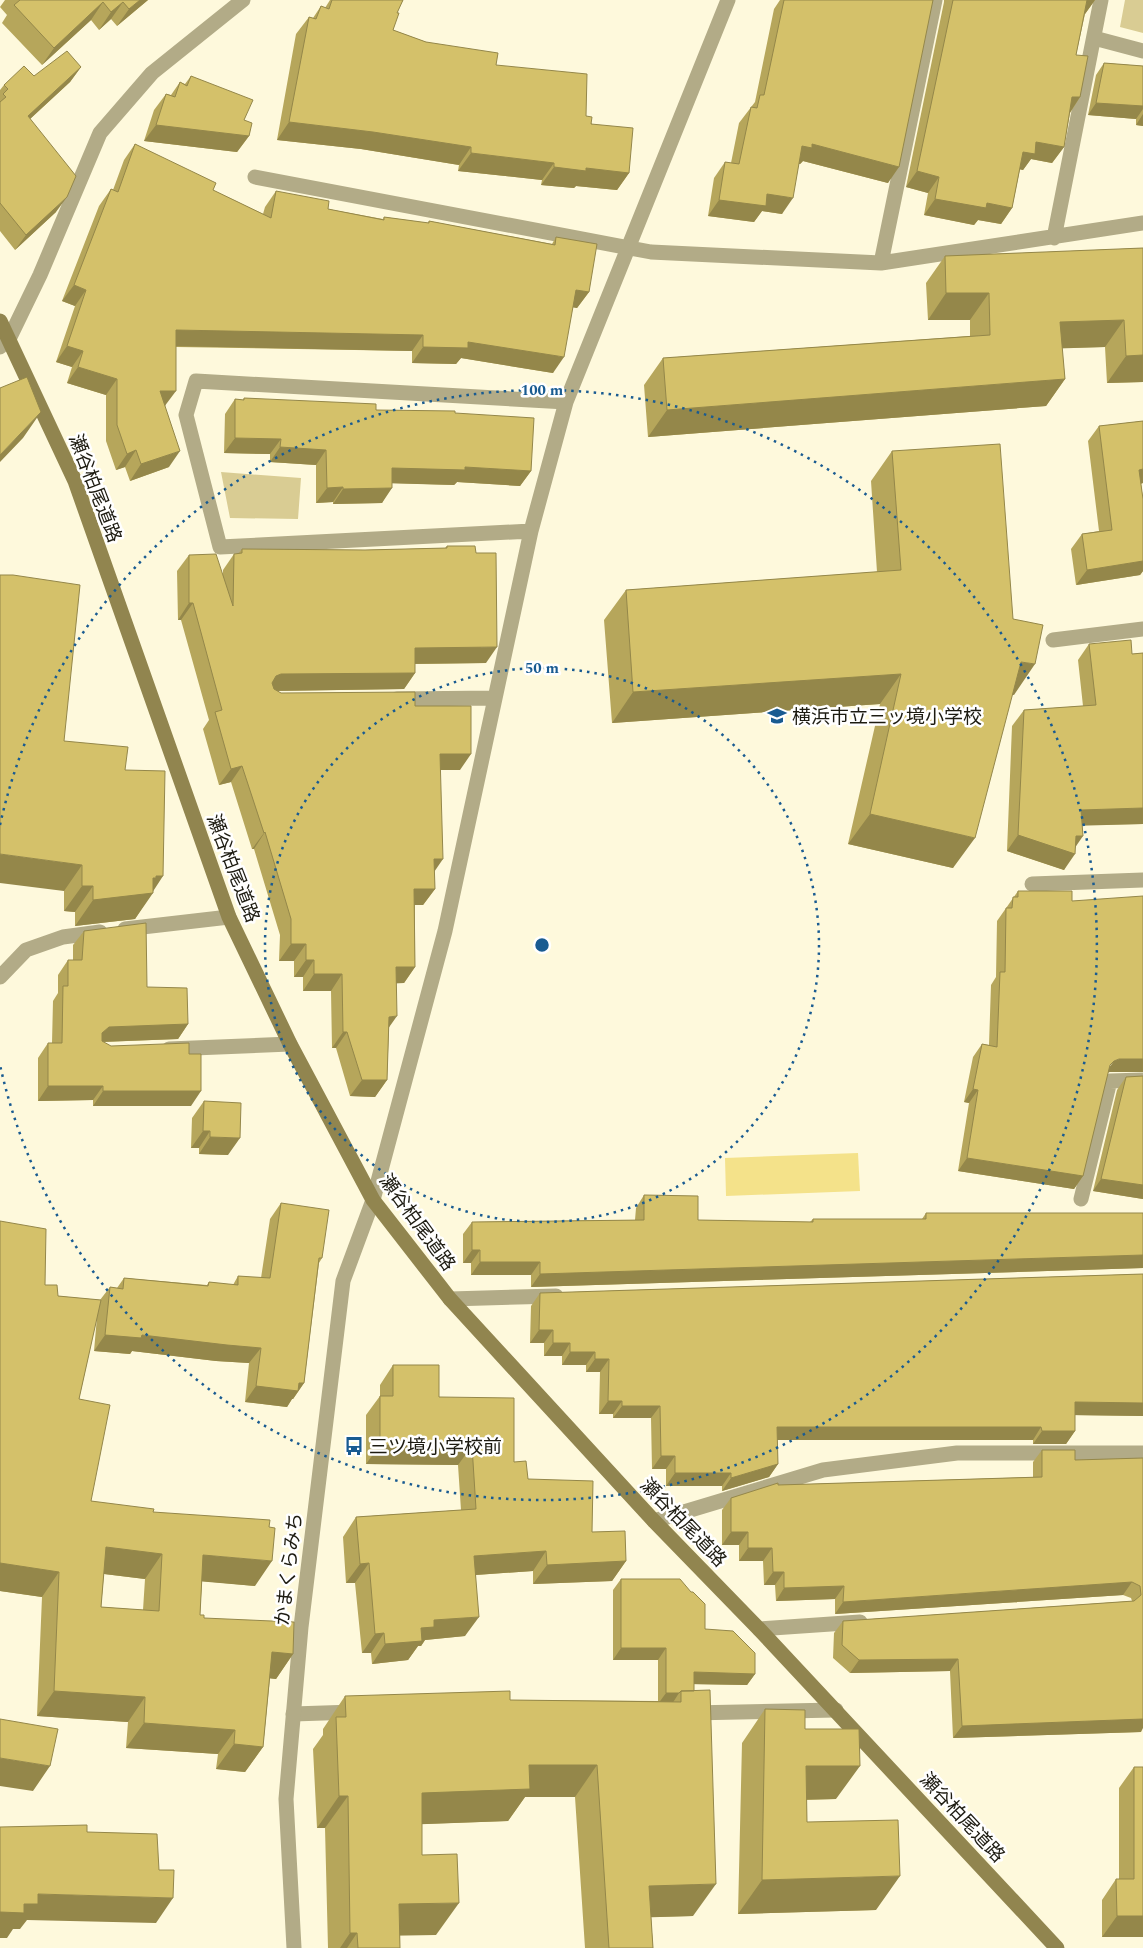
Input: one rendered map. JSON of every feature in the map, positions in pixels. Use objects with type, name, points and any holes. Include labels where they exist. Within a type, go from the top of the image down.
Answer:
[{"type":"main road","name":"瀬谷柏尾道路","points":[[0,321],[5,343],[75,481],[229,917],[290,1044],[373,1200],[450,1299],[654,1521],[836,1710],[1057,1948]]},
{"type":"street","points":[[5,343],[40,274],[100,133],[152,73],[243,0]]},
{"type":"street","name":"かまくらみち","points":[[294,1948],[286,1799],[301,1627],[343,1281],[373,1200],[445,931],[531,531],[566,402],[728,0]]},
{"type":"street","points":[[881,263],[935,0]]},
{"type":"street","points":[[1054,238],[1101,0]]},
{"type":"street","points":[[1094,38],[1143,50]]},
{"type":"street","points":[[255,177],[651,252],[881,263],[1143,223]]},
{"type":"street","points":[[531,531],[220,546],[186,415],[196,381],[566,402]]},
{"type":"street","points":[[1053,640],[1143,629]]},
{"type":"street","points":[[380,699],[495,698]]},
{"type":"street","points":[[1032,884],[1143,880]]},
{"type":"street","points":[[0,977],[26,950],[63,937],[229,917]]},
{"type":"street","points":[[150,1049],[290,1044]]},
{"type":"street","points":[[1081,1199],[1110,1081],[1143,1080]]},
{"type":"street","points":[[450,1299],[569,1296]]},
{"type":"street","points":[[654,1521],[823,1470],[957,1453],[1143,1453]]},
{"type":"street","points":[[759,1629],[878,1621]]},
{"type":"street","points":[[678,1713],[836,1710]]},
{"type":"street","points":[[293,1714],[371,1711]]},
{"type":"shaded area","points":[[1125,0],[1143,0],[1143,33],[1120,27]]},
{"type":"shaded area","points":[[221,472],[301,478],[298,519],[230,518]]},
{"type":"shaded area","points":[[858,1153],[860,1191],[726,1196],[725,1158]]},
{"type":"building","points":[[20,0],[140,0],[129,9],[123,2],[111,12],[103,2],[54,48],[14,5]]},
{"type":"building","points":[[332,0],[403,0],[397,13],[399,13],[393,30],[426,42],[498,53],[496,65],[587,74],[586,116],[592,117],[591,124],[633,128],[629,173],[586,168],[586,171],[554,167],[554,163],[471,153],[471,147],[373,132],[289,122],[309,17],[316,19],[321,6],[329,9]]},
{"type":"building","points":[[784,0],[933,0],[899,167],[812,144],[812,148],[802,146],[793,198],[767,194],[766,206],[719,200],[725,162],[739,164],[751,107],[757,108],[760,95],[764,95]]},
{"type":"building","points":[[953,0],[1087,0],[1076,55],[1088,56],[1080,97],[1072,97],[1064,147],[1036,142],[1035,154],[1023,152],[1012,208],[987,203],[986,208],[935,199],[939,177],[917,171]]},
{"type":"building","points":[[67,51],[81,67],[28,116],[76,176],[67,197],[26,235],[0,203],[0,102],[6,97],[3,94],[8,89],[4,85],[24,66],[34,76]]},
{"type":"building","points":[[1104,63],[1143,66],[1143,106],[1096,103]]},
{"type":"building","points":[[191,76],[253,100],[244,120],[252,123],[249,136],[156,125],[166,94],[175,97],[180,82],[187,86]]},
{"type":"building","points":[[135,144],[216,183],[213,190],[271,218],[276,191],[329,201],[328,209],[384,220],[384,217],[429,223],[429,221],[555,245],[556,237],[597,244],[589,292],[576,290],[564,357],[468,342],[468,348],[423,347],[423,335],[176,330],[176,391],[160,391],[180,451],[141,464],[136,450],[127,454],[117,425],[117,379],[78,367],[83,351],[67,346],[86,290],[74,285],[111,189],[118,192]]},
{"type":"building","points":[[1143,248],[1143,355],[1126,356],[1124,320],[1060,322],[1065,379],[667,410],[663,358],[990,335],[989,293],[946,293],[945,256]]},
{"type":"building","points":[[27,377],[41,412],[0,455],[0,388]]},
{"type":"building","points":[[244,398],[376,404],[376,410],[455,411],[455,413],[534,418],[531,471],[465,467],[465,470],[392,468],[392,488],[327,488],[326,450],[280,447],[281,439],[235,438],[235,399],[244,400]]},
{"type":"building","points":[[1143,421],[1143,469],[1139,470],[1143,499],[1143,561],[1087,570],[1082,534],[1112,530],[1099,426]]},
{"type":"building","points":[[1000,444],[1013,619],[1043,625],[1035,664],[1021,662],[975,838],[870,814],[901,674],[633,692],[626,590],[901,570],[892,451]]},
{"type":"building","points":[[447,546],[475,546],[476,553],[496,553],[497,647],[415,648],[415,673],[281,674],[276,676],[272,683],[274,689],[281,693],[415,692],[415,706],[471,706],[471,754],[440,754],[443,859],[434,859],[435,889],[414,889],[415,967],[396,967],[397,1016],[389,1017],[387,1080],[362,1080],[347,1032],[343,1032],[342,974],[314,974],[314,960],[306,960],[306,944],[291,944],[291,919],[265,832],[242,766],[231,769],[215,712],[222,710],[193,603],[189,603],[189,555],[216,554],[233,606],[234,554],[242,553],[242,549],[365,550],[447,548]]},
{"type":"building","points":[[0,575],[13,575],[80,585],[64,741],[128,747],[125,770],[165,771],[163,876],[153,878],[153,893],[93,900],[93,886],[82,886],[82,865],[0,854]]},
{"type":"building","points":[[1131,640],[1132,654],[1143,653],[1143,808],[1081,810],[1083,836],[1076,836],[1075,854],[1018,835],[1024,710],[1096,705],[1089,644]]},
{"type":"building","points":[[1018,891],[1072,891],[1072,901],[1143,896],[1143,1059],[1119,1059],[1110,1065],[1083,1176],[967,1158],[978,1090],[973,1089],[982,1044],[997,1047],[1000,972],[1005,972],[1006,908],[1012,908],[1013,897],[1018,897]]},
{"type":"building","points":[[146,923],[147,987],[187,988],[188,1024],[109,1027],[102,1033],[102,1041],[111,1046],[189,1043],[189,1054],[201,1054],[201,1091],[103,1091],[103,1086],[48,1086],[48,1043],[62,1043],[63,986],[68,986],[68,960],[82,960],[84,931]]},
{"type":"building","points":[[1143,1076],[1143,1185],[1101,1179],[1126,1077]]},
{"type":"building","points":[[204,1101],[241,1103],[240,1138],[210,1137],[210,1131],[203,1131]]},
{"type":"building","points":[[644,1195],[698,1196],[698,1220],[813,1222],[813,1219],[926,1219],[926,1213],[1143,1213],[1143,1255],[540,1274],[540,1262],[480,1262],[480,1250],[472,1250],[472,1222],[644,1220]]},
{"type":"building","points":[[281,1203],[329,1210],[322,1258],[319,1258],[304,1383],[299,1383],[298,1391],[256,1386],[261,1348],[142,1335],[141,1338],[105,1335],[110,1287],[123,1289],[124,1278],[208,1286],[209,1282],[238,1285],[238,1276],[270,1278]]},
{"type":"building","points":[[0,1221],[46,1229],[45,1285],[57,1285],[58,1296],[101,1300],[79,1399],[110,1405],[91,1501],[154,1509],[153,1512],[270,1520],[269,1527],[275,1528],[272,1561],[203,1555],[200,1615],[204,1615],[204,1618],[294,1622],[293,1654],[272,1652],[263,1747],[234,1744],[235,1730],[144,1723],[145,1697],[54,1691],[59,1572],[0,1563]],"holes":[[[106,1547],[162,1554],[159,1611],[101,1607]]]},
{"type":"building","points":[[1143,1274],[1143,1403],[1075,1402],[1075,1431],[1042,1431],[1041,1427],[777,1427],[778,1464],[731,1478],[731,1473],[675,1473],[675,1456],[661,1456],[660,1406],[622,1406],[622,1401],[608,1401],[609,1359],[595,1359],[595,1352],[570,1352],[570,1343],[553,1343],[553,1330],[539,1330],[540,1293]]},
{"type":"building","points":[[393,1365],[439,1365],[439,1397],[514,1398],[514,1462],[526,1461],[528,1479],[593,1481],[592,1532],[625,1531],[626,1561],[547,1565],[546,1551],[474,1556],[479,1617],[434,1620],[434,1627],[421,1628],[422,1641],[385,1644],[384,1633],[375,1634],[369,1563],[360,1564],[356,1517],[476,1509],[472,1446],[380,1445],[380,1396],[393,1396]]},
{"type":"building","points":[[1042,1450],[1075,1450],[1075,1460],[1143,1458],[1143,1719],[962,1726],[958,1659],[859,1660],[842,1645],[843,1621],[1134,1601],[1141,1595],[1140,1586],[1132,1582],[843,1602],[844,1586],[784,1588],[784,1572],[773,1572],[772,1548],[748,1548],[748,1532],[731,1532],[731,1498],[778,1483],[778,1485],[1042,1477]]},
{"type":"building","points":[[621,1579],[680,1579],[705,1604],[705,1629],[733,1631],[755,1653],[755,1674],[694,1672],[694,1691],[666,1693],[666,1648],[621,1648]]},
{"type":"building","points":[[710,1690],[716,1884],[649,1886],[653,1948],[609,1948],[597,1765],[529,1765],[530,1789],[422,1793],[422,1855],[457,1854],[459,1903],[399,1904],[400,1948],[358,1948],[357,1933],[350,1933],[348,1796],[339,1796],[336,1717],[346,1717],[345,1696],[510,1691],[510,1700],[681,1702],[681,1691]]},
{"type":"building","points":[[765,1709],[805,1710],[805,1729],[859,1729],[860,1766],[806,1766],[807,1822],[898,1820],[900,1876],[762,1880]]},
{"type":"building","points":[[0,1719],[58,1729],[50,1766],[0,1758]]},
{"type":"building","points":[[1134,1767],[1143,1767],[1143,1916],[1117,1916],[1116,1879],[1134,1879]]},
{"type":"building","points":[[87,1825],[87,1832],[157,1834],[159,1870],[174,1870],[173,1898],[38,1894],[38,1904],[24,1904],[24,1913],[0,1912],[0,1827]]},
{"type":"place","name":"横浜市立三ッ境小学校","points":[[777,716]]},
{"type":"place","name":"三ツ境小学校前","points":[[354,1446]]}]
